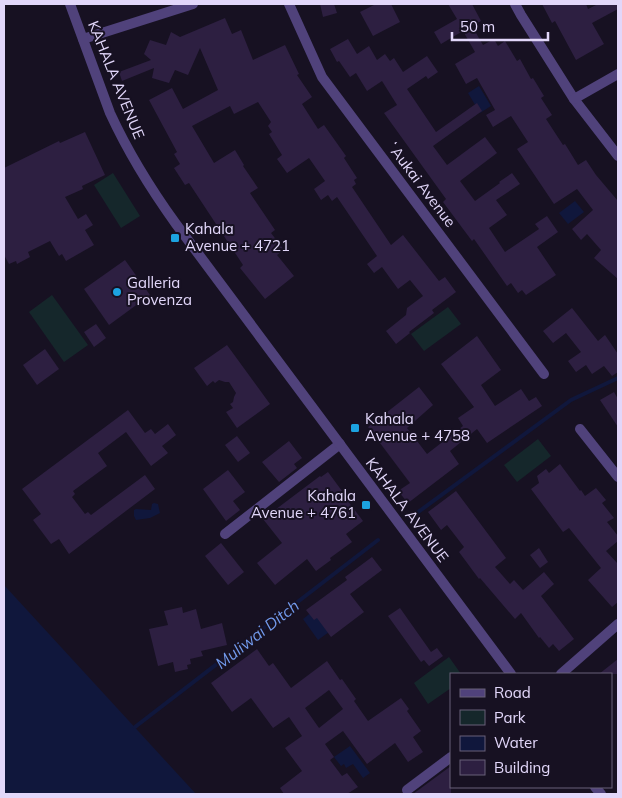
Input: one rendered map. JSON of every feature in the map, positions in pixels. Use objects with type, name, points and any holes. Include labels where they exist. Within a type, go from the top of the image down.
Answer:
[{"type":"street","name":"KAHALA AVENUE","points":[[70,4],[110,113],[143,175],[176,224],[511,673]]},
{"type":"street","points":[[83,39],[193,4]]},
{"type":"street","name":"ʻAukai Avenue","points":[[289,4],[322,77],[544,374]]},
{"type":"street","points":[[515,4],[520,15],[574,99],[618,156]]},
{"type":"street","points":[[574,99],[618,74]]},
{"type":"street","points":[[580,429],[618,477]]},
{"type":"street","points":[[225,534],[340,444]]},
{"type":"street","points":[[562,673],[618,624]]},
{"type":"street","points":[[407,790],[450,758]]},
{"type":"green space","points":[[113,173],[140,216],[121,228],[94,185]]},
{"type":"green space","points":[[52,295],[88,345],[64,362],[29,312]]},
{"type":"green space","points":[[448,307],[461,324],[424,351],[411,334]]},
{"type":"green space","points":[[538,439],[551,456],[517,482],[504,465]]},
{"type":"green space","points":[[449,657],[460,673],[450,673],[450,689],[428,704],[414,683]]},
{"type":"water","points":[[479,86],[491,106],[480,113],[468,93]]},
{"type":"water","points":[[575,201],[584,212],[568,224],[559,213]]},
{"type":"water","points":[[154,503],[158,504],[160,513],[150,518],[136,520],[134,510],[151,510]]},
{"type":"water","points":[[4,585],[196,794],[4,794]]},
{"type":"water","points":[[313,611],[329,632],[318,640],[303,619]]},
{"type":"water","points":[[350,746],[370,773],[363,778],[353,764],[346,768],[344,764],[341,766],[334,757]]},
{"type":"building","points":[[320,4],[334,4],[337,13],[323,17]]},
{"type":"building","points":[[376,4],[391,4],[400,22],[373,36],[360,12]]},
{"type":"building","points":[[448,4],[472,4],[481,21],[472,26],[483,45],[494,39],[498,46],[505,41],[517,61],[520,59],[531,79],[533,78],[544,96],[541,98],[552,115],[546,119],[563,145],[565,144],[578,165],[586,160],[618,201],[618,279],[594,258],[601,250],[587,234],[581,240],[572,229],[593,210],[577,189],[554,204],[517,149],[528,142],[511,116],[493,127],[486,115],[495,110],[477,78],[466,84],[455,64],[475,52],[463,31],[441,44],[434,32],[457,19]]},
{"type":"building","points":[[542,4],[586,4],[588,9],[598,4],[618,4],[618,9],[592,23],[604,44],[576,60],[555,21],[552,23]]},
{"type":"building","points":[[225,18],[232,34],[241,30],[253,60],[285,45],[299,74],[297,75],[312,97],[302,104],[318,129],[324,125],[346,156],[344,158],[357,178],[354,180],[356,184],[352,187],[391,245],[403,235],[439,281],[445,277],[456,292],[432,310],[434,313],[396,344],[386,331],[406,315],[407,308],[423,296],[410,280],[398,289],[382,267],[374,273],[367,264],[377,256],[337,197],[332,201],[328,195],[321,200],[314,189],[325,181],[309,158],[287,173],[277,159],[282,155],[269,134],[272,132],[268,126],[271,122],[258,102],[234,114],[230,106],[192,126],[214,163],[235,150],[258,188],[250,193],[275,230],[271,233],[284,250],[277,255],[294,276],[265,299],[240,268],[243,265],[189,183],[185,185],[174,168],[180,164],[174,154],[177,152],[149,100],[172,88],[183,109],[218,90],[200,48],[188,75],[175,70],[169,83],[152,78],[154,68],[122,81],[119,72],[151,60],[144,54],[150,40],[166,45],[171,32],[180,37]]},
{"type":"building","points":[[348,39],[357,54],[369,46],[377,60],[385,54],[390,61],[394,58],[403,72],[427,56],[438,72],[428,79],[426,76],[407,89],[436,132],[477,103],[482,111],[433,146],[447,165],[485,137],[497,153],[460,181],[475,201],[512,173],[520,184],[496,200],[507,215],[489,228],[505,252],[539,229],[535,224],[547,216],[558,232],[537,247],[556,275],[526,295],[522,290],[518,293],[511,283],[507,286],[474,239],[472,241],[443,202],[446,199],[384,113],[397,105],[382,81],[367,91],[356,73],[350,77],[339,61],[337,62],[330,49]]},
{"type":"building","points":[[85,132],[105,175],[82,186],[83,189],[65,197],[78,219],[86,214],[93,225],[85,230],[94,245],[66,261],[62,254],[59,256],[50,241],[28,252],[30,257],[17,264],[16,261],[9,264],[4,255],[4,168],[59,141],[60,143]]},
{"type":"building","name":"Galleria Provenza","points":[[125,260],[150,295],[109,325],[84,289]]},
{"type":"building","points":[[572,308],[598,341],[605,335],[618,354],[618,372],[612,376],[604,366],[592,374],[586,365],[576,372],[568,361],[581,352],[566,333],[553,343],[543,331]]},
{"type":"building","points":[[96,324],[106,338],[94,347],[84,332]]},
{"type":"building","points":[[477,336],[501,370],[481,385],[495,406],[521,389],[529,401],[536,397],[542,406],[487,443],[477,429],[450,451],[459,464],[408,503],[398,491],[410,483],[368,427],[419,387],[433,405],[407,428],[427,454],[463,426],[458,418],[474,407],[441,364]]},
{"type":"building","points":[[227,345],[270,404],[237,428],[226,412],[233,408],[230,404],[233,402],[236,393],[229,382],[219,380],[215,383],[213,381],[207,386],[194,368]]},
{"type":"building","points":[[45,349],[59,369],[37,385],[23,365]]},
{"type":"building","points":[[614,392],[618,399],[618,427],[600,400]]},
{"type":"building","points":[[128,410],[145,433],[151,429],[155,434],[168,424],[176,435],[162,446],[168,453],[151,466],[126,432],[98,453],[107,466],[73,491],[75,494],[72,497],[85,514],[88,512],[91,515],[145,475],[155,489],[69,554],[59,539],[51,544],[33,520],[41,514],[22,489]]},
{"type":"building","points":[[237,436],[250,453],[238,462],[225,445]]},
{"type":"building","points":[[289,441],[302,458],[294,464],[297,468],[279,482],[262,462]]},
{"type":"building","points":[[560,464],[585,496],[596,488],[606,500],[602,503],[614,518],[607,522],[618,536],[618,541],[606,551],[618,564],[618,602],[612,607],[588,580],[601,568],[569,528],[563,532],[531,489],[539,483],[537,476],[546,469],[549,473]]},
{"type":"building","points":[[228,470],[245,492],[233,501],[240,510],[226,521],[203,489]]},
{"type":"building","points":[[328,472],[363,521],[346,534],[352,542],[316,571],[307,559],[275,585],[257,563],[282,543],[263,519]]},
{"type":"building","points":[[456,491],[506,558],[495,567],[510,584],[514,580],[523,590],[544,572],[554,584],[541,596],[574,639],[559,651],[553,644],[549,648],[539,638],[521,613],[515,619],[479,579],[459,552],[464,547],[447,525],[441,530],[428,512]]},
{"type":"building","points":[[221,543],[244,572],[228,585],[205,556]]},
{"type":"building","points":[[539,548],[548,562],[540,568],[530,555]]},
{"type":"building","points":[[372,557],[382,570],[350,594],[364,612],[331,637],[317,618],[314,620],[306,610],[347,580],[345,577]]},
{"type":"building","points":[[182,607],[183,613],[196,609],[201,629],[222,623],[227,645],[201,651],[203,656],[190,659],[191,664],[187,665],[188,669],[175,672],[173,662],[158,666],[149,629],[168,625],[164,611]]},
{"type":"building","points":[[400,608],[431,652],[437,648],[443,656],[429,666],[424,660],[421,662],[388,616]]},
{"type":"building","points":[[257,649],[269,666],[273,663],[291,688],[327,661],[356,699],[354,701],[368,721],[401,698],[409,709],[407,711],[421,731],[413,737],[423,752],[408,762],[395,743],[367,764],[343,731],[325,744],[334,757],[330,760],[342,776],[347,773],[358,787],[347,794],[284,794],[280,788],[302,771],[285,748],[302,736],[289,717],[273,728],[251,698],[232,712],[211,683]],"holes":[[[329,690],[343,709],[319,728],[305,708]]]},
{"type":"building","points":[[618,659],[618,674],[600,673]]},
{"type":"building","points":[[450,767],[451,794],[413,794]]},
{"type":"waterway","name":"Muliwai Ditch","points":[[410,518],[571,400],[618,378]]},
{"type":"waterway","name":"Muliwai Ditch","points":[[135,727],[378,540]]},
{"type":"place","name":"Kahala Avenue + 4721","points":[[175,238]]},
{"type":"place","name":"Galleria Provenza","points":[[117,292]]},
{"type":"place","name":"Kahala Avenue + 4758","points":[[355,428]]},
{"type":"place","name":"Kahala Avenue + 4761","points":[[366,505]]}]
